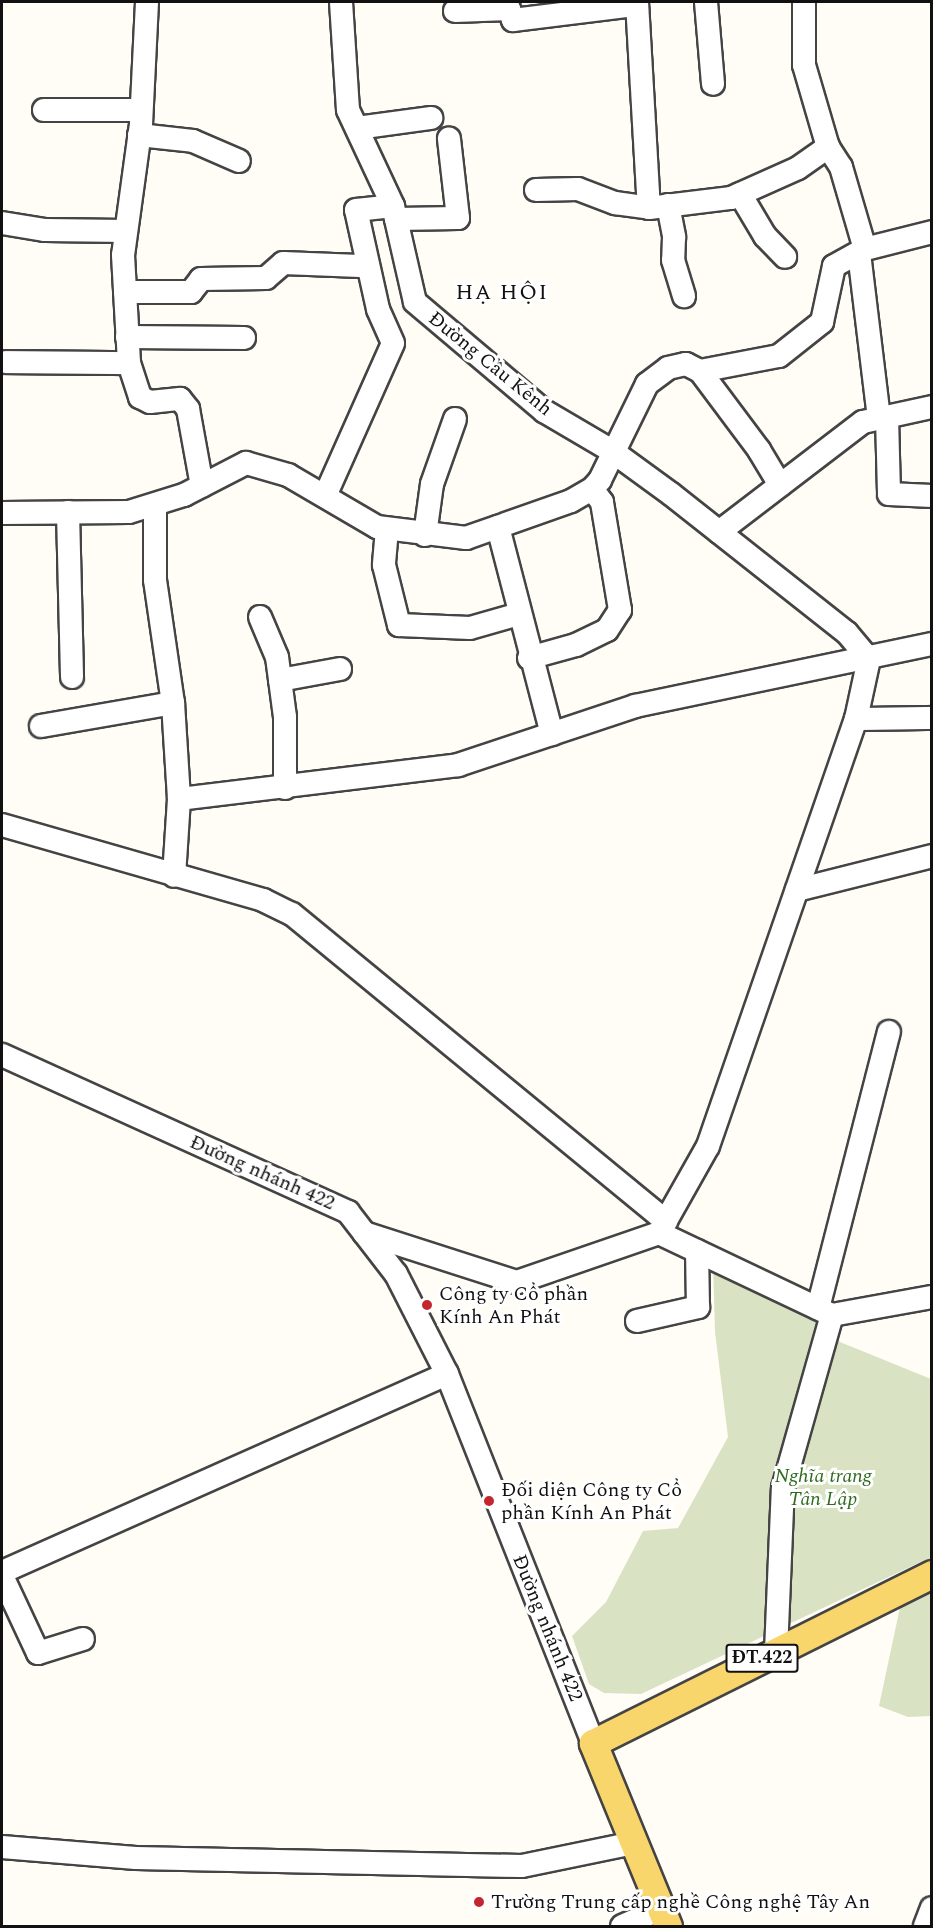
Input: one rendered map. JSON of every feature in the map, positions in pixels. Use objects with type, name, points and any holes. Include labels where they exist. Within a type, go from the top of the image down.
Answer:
[{"type":"main road","name":"ĐT.422","points":[[593,1743],[932,1574]]},
{"type":"main road","points":[[593,1743],[665,1918]]},
{"type":"street","points":[[147,2],[139,135],[126,231],[125,292],[129,363],[140,397],[150,402],[180,399],[188,409],[202,486]]},
{"type":"street","name":"Đường Cầu Kênh","points":[[340,2],[348,110],[394,212],[415,302],[544,411],[612,451],[719,532],[847,633],[869,659]]},
{"type":"street","points":[[706,2],[713,84]]},
{"type":"street","points":[[804,2],[804,65],[828,147],[842,167],[862,251],[883,418],[889,494],[932,496]]},
{"type":"street","points":[[455,13],[509,9],[513,20],[636,3],[659,207],[675,237],[673,260],[684,296]]},
{"type":"street","points":[[44,110],[141,110]]},
{"type":"street","points":[[357,128],[431,118]]},
{"type":"street","points":[[139,135],[193,141],[239,161]]},
{"type":"street","points":[[325,496],[393,344],[378,309],[356,210],[458,218],[448,139]]},
{"type":"street","points":[[536,190],[578,189],[615,203],[659,207],[740,194],[798,168],[828,147]]},
{"type":"street","points":[[740,194],[765,236],[784,258]]},
{"type":"street","points":[[2,223],[45,230],[126,231]]},
{"type":"street","points":[[2,513],[129,512],[154,506],[202,486],[246,463],[288,475],[387,529],[466,538],[571,501],[592,489],[600,480],[612,451],[647,384],[678,364],[700,372],[779,356],[822,322],[834,266],[862,251],[932,232]]},
{"type":"street","points":[[125,292],[191,292],[201,279],[266,278],[283,263],[360,266]]},
{"type":"street","points":[[127,337],[243,338]]},
{"type":"street","points":[[6,362],[129,363]]},
{"type":"street","points":[[700,372],[759,450],[780,485]]},
{"type":"street","points":[[719,532],[863,422],[932,407]]},
{"type":"street","points":[[425,535],[432,484],[455,419]]},
{"type":"street","points":[[529,658],[576,645],[607,630],[620,610],[602,502],[592,489]]},
{"type":"street","points":[[154,506],[155,580],[173,703],[179,799],[174,876]]},
{"type":"street","points":[[68,512],[72,677]]},
{"type":"street","points":[[498,527],[529,658],[552,734]]},
{"type":"street","points":[[387,529],[384,565],[399,625],[470,628],[519,614]]},
{"type":"street","points":[[260,617],[277,657],[285,717],[285,788]]},
{"type":"street","points":[[179,799],[285,788],[458,765],[635,706],[869,659],[932,644]]},
{"type":"street","points":[[364,1233],[517,1282],[662,1227],[708,1146],[856,719],[869,659]]},
{"type":"street","points":[[280,680],[340,669]]},
{"type":"street","points":[[41,726],[173,703]]},
{"type":"street","points":[[856,719],[932,718]]},
{"type":"street","points":[[2,825],[263,900],[292,914],[662,1227],[697,1251],[825,1312],[932,1297]]},
{"type":"street","points":[[797,890],[932,856]]},
{"type":"street","points":[[776,1652],[783,1488],[889,1032]]},
{"type":"street","name":"Đường nhánh 422","points":[[2,1055],[348,1212],[396,1274],[447,1374],[593,1743]]},
{"type":"street","points":[[637,1321],[698,1307],[697,1251]]},
{"type":"street","points":[[82,1639],[38,1653],[2,1574],[447,1374]]},
{"type":"street","points":[[2,1847],[136,1858],[522,1866],[634,1843]]},
{"type":"street","points":[[925,1926],[932,1908]]},
{"type":"street","points":[[622,1926],[665,1918]]},
{"type":"green space","name":"Nghĩa trang Tân Lập","points":[[713,1263],[804,1307],[840,1342],[931,1379],[931,1557],[641,1694],[604,1693],[589,1684],[572,1636],[606,1602],[643,1531],[678,1528],[728,1437],[715,1332]]},
{"type":"green space","points":[[931,1585],[931,1716],[908,1717],[879,1706],[902,1598]]},
{"type":"place","name":"Công ty Cổ phần Kính An Phát","points":[[427,1305]]},
{"type":"place","name":"Đối diện Công ty Cổ phần Kính An Phát","points":[[489,1501]]},
{"type":"place","name":"Trường Trung cấp nghề Công nghệ Tây An","points":[[479,1902]]},
{"type":"district","name":"HẠ HỘI","points":[[502,293]]}]
